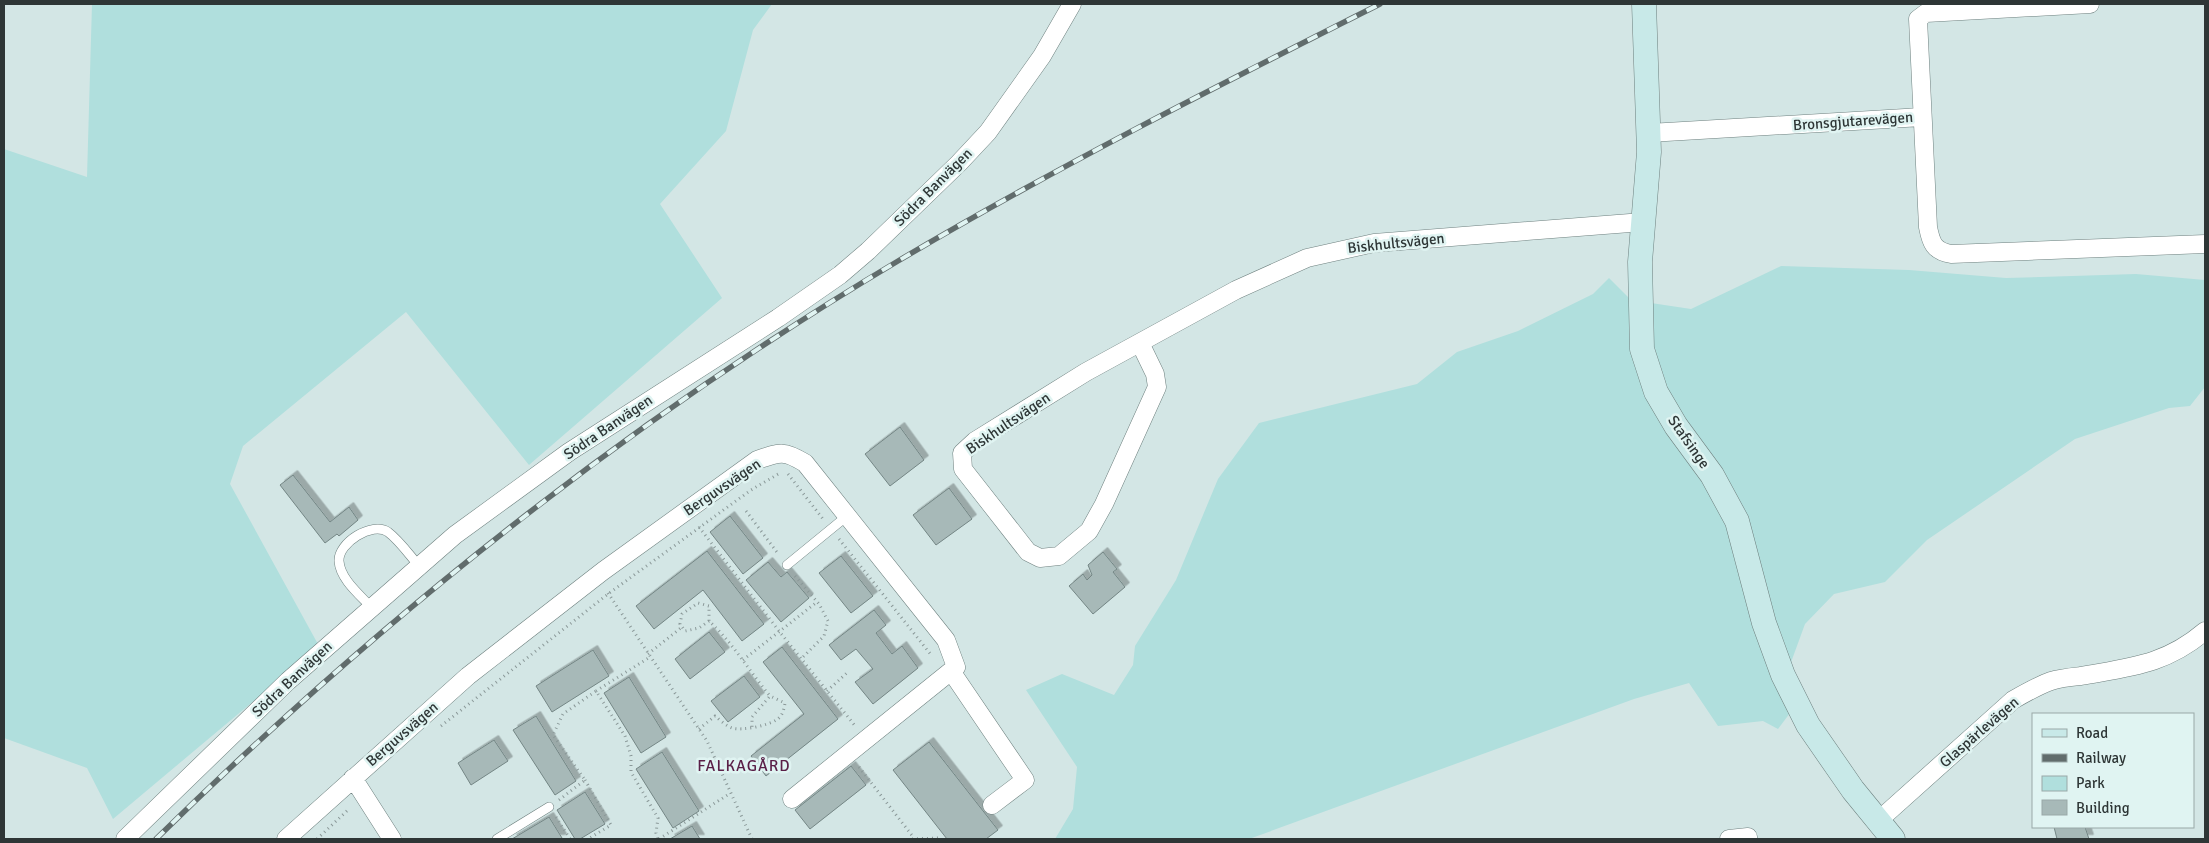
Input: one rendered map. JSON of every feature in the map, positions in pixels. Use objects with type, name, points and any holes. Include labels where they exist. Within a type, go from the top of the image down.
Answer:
[{"type":"street","name":"Södra Banvägen","points":[[125,839],[288,681],[455,535],[568,452],[778,318],[840,275],[868,252],[988,132],[1042,56],[1072,4]]},
{"type":"street","name":"Stafsinge","points":[[1644,4],[1649,133],[1640,262],[1642,350],[1656,392],[1676,426],[1712,475],[1737,521],[1764,624],[1783,675],[1808,725],[1852,790],[1886,830]]},
{"type":"street","points":[[1922,117],[1917,24],[1920,16],[1926,13],[2090,4]]},
{"type":"street","name":"Bronsgjutarevägen","points":[[1649,133],[1922,117],[1928,227],[1934,247],[1941,252],[1951,254],[2205,244]]},
{"type":"street","name":"Biskhultsvägen","points":[[1140,343],[1155,374],[1157,387],[1104,504],[1089,531],[1059,556],[1040,558],[1028,552],[963,469],[962,453],[975,441],[1078,377],[1140,343],[1273,272],[1307,258],[1338,250],[1374,243],[1643,222]]},
{"type":"street","name":"Berguvsvägen","points":[[286,839],[468,676],[596,576],[757,460],[777,453],[790,454]]},
{"type":"street","points":[[790,454],[805,463],[946,640],[956,667],[792,799]]},
{"type":"street","name":"Glaspärlevägen","points":[[1886,830],[2013,700],[2035,687],[2052,681],[2142,665],[2168,656],[2190,644],[2205,631]]},
{"type":"street","points":[[949,673],[1025,780],[992,805]]},
{"type":"street","points":[[353,778],[392,839]]},
{"type":"street","points":[[1729,839],[1748,837],[1748,839]]},
{"type":"lane","points":[[787,566],[847,516]]},
{"type":"lane","points":[[372,608],[354,589],[343,573],[339,562],[340,554],[353,538],[365,531],[376,528],[387,532],[420,566]]},
{"type":"lane","points":[[497,839],[549,807]]},
{"type":"path","points":[[788,475],[790,454]]},
{"type":"path","points":[[440,728],[608,594],[751,490],[779,473],[788,475],[949,673]]},
{"type":"path","points":[[686,511],[866,740]]},
{"type":"path","points":[[746,511],[787,566],[817,602],[828,621],[824,636],[801,659]]},
{"type":"path","points":[[596,576],[648,656],[707,741],[729,794],[752,839]]},
{"type":"path","points":[[743,660],[817,602]]},
{"type":"path","points":[[699,729],[715,716],[732,728],[752,728],[776,720],[784,711],[785,703],[770,696],[736,648],[709,621],[709,606],[698,603],[682,614],[680,624],[685,631],[699,628],[709,621]]},
{"type":"path","points":[[588,839],[611,825],[585,780],[553,736],[563,714],[648,656],[682,627]]},
{"type":"path","points":[[827,691],[849,671]]},
{"type":"path","points":[[596,691],[625,736],[631,756],[631,772],[658,818],[656,833],[659,839],[729,794]]},
{"type":"path","points":[[752,728],[752,717],[770,696]]},
{"type":"path","points":[[849,754],[913,838],[938,838]]},
{"type":"path","points":[[570,839],[549,807],[585,780]]},
{"type":"path","points":[[316,839],[347,811],[362,793]]},
{"type":"green space","points":[[92,4],[772,4],[753,30],[726,131],[660,204],[722,298],[529,465],[406,312],[243,446],[230,484],[319,646],[113,819],[87,768],[4,738],[4,149],[87,177]]},
{"type":"green space","points":[[1781,266],[1909,270],[2006,278],[2136,274],[2205,280],[2205,387],[2190,406],[2169,408],[2075,439],[1927,540],[1885,582],[1834,594],[1805,624],[1790,665],[1790,713],[1778,729],[1763,721],[1718,726],[1689,683],[1634,699],[1249,839],[1055,839],[1073,809],[1077,767],[1026,690],[1062,674],[1114,695],[1133,665],[1135,646],[1176,580],[1218,479],[1259,423],[1417,384],[1457,352],[1518,331],[1593,294],[1609,278],[1631,300],[1691,309]]},
{"type":"building","points":[[900,427],[924,460],[890,486],[865,454]]},
{"type":"building","points":[[293,475],[330,522],[349,507],[358,520],[339,536],[337,534],[325,543],[280,485]]},
{"type":"building","points":[[949,488],[972,519],[936,545],[913,515]]},
{"type":"building","points":[[730,516],[763,558],[743,574],[710,532]]},
{"type":"building","points":[[707,551],[764,624],[742,641],[703,590],[654,629],[636,606]]},
{"type":"building","points":[[1103,552],[1117,569],[1113,572],[1125,587],[1093,614],[1069,586],[1083,574],[1087,580],[1092,575],[1088,565]]},
{"type":"building","points":[[841,556],[873,596],[851,613],[819,573]]},
{"type":"building","points":[[768,562],[781,577],[787,572],[809,598],[781,622],[746,580]]},
{"type":"building","points":[[874,610],[886,625],[876,633],[892,654],[902,646],[918,668],[873,704],[855,682],[873,669],[856,649],[841,660],[829,645]]},
{"type":"building","points":[[709,632],[725,652],[690,679],[675,659]]},
{"type":"building","points":[[782,647],[838,719],[766,776],[751,756],[804,714],[763,662]]},
{"type":"building","points":[[593,650],[609,676],[552,712],[536,686]]},
{"type":"building","points":[[744,676],[760,697],[728,722],[711,701]]},
{"type":"building","points":[[629,677],[666,737],[641,753],[604,693]]},
{"type":"building","points":[[536,716],[576,781],[555,795],[513,730]]},
{"type":"building","points":[[494,740],[508,761],[471,785],[458,763]]},
{"type":"building","points":[[929,742],[998,830],[986,839],[947,839],[893,770]]},
{"type":"building","points":[[662,752],[699,811],[673,828],[636,769]]},
{"type":"building","points":[[851,766],[866,785],[810,829],[795,810]]},
{"type":"building","points":[[585,792],[605,824],[580,839],[575,839],[557,810]]},
{"type":"building","points":[[549,817],[562,838],[512,839]]},
{"type":"building","points":[[692,826],[700,839],[670,839]]},
{"type":"building","points":[[2054,828],[2085,828],[2089,839],[2057,839]]},
{"type":"railway","points":[[156,839],[328,679],[418,602],[604,456],[700,388],[798,323],[898,261],[1017,193],[1137,128],[1380,4]]},
{"type":"district","name":"FALKAGÅRD","points":[[744,766]]}]
